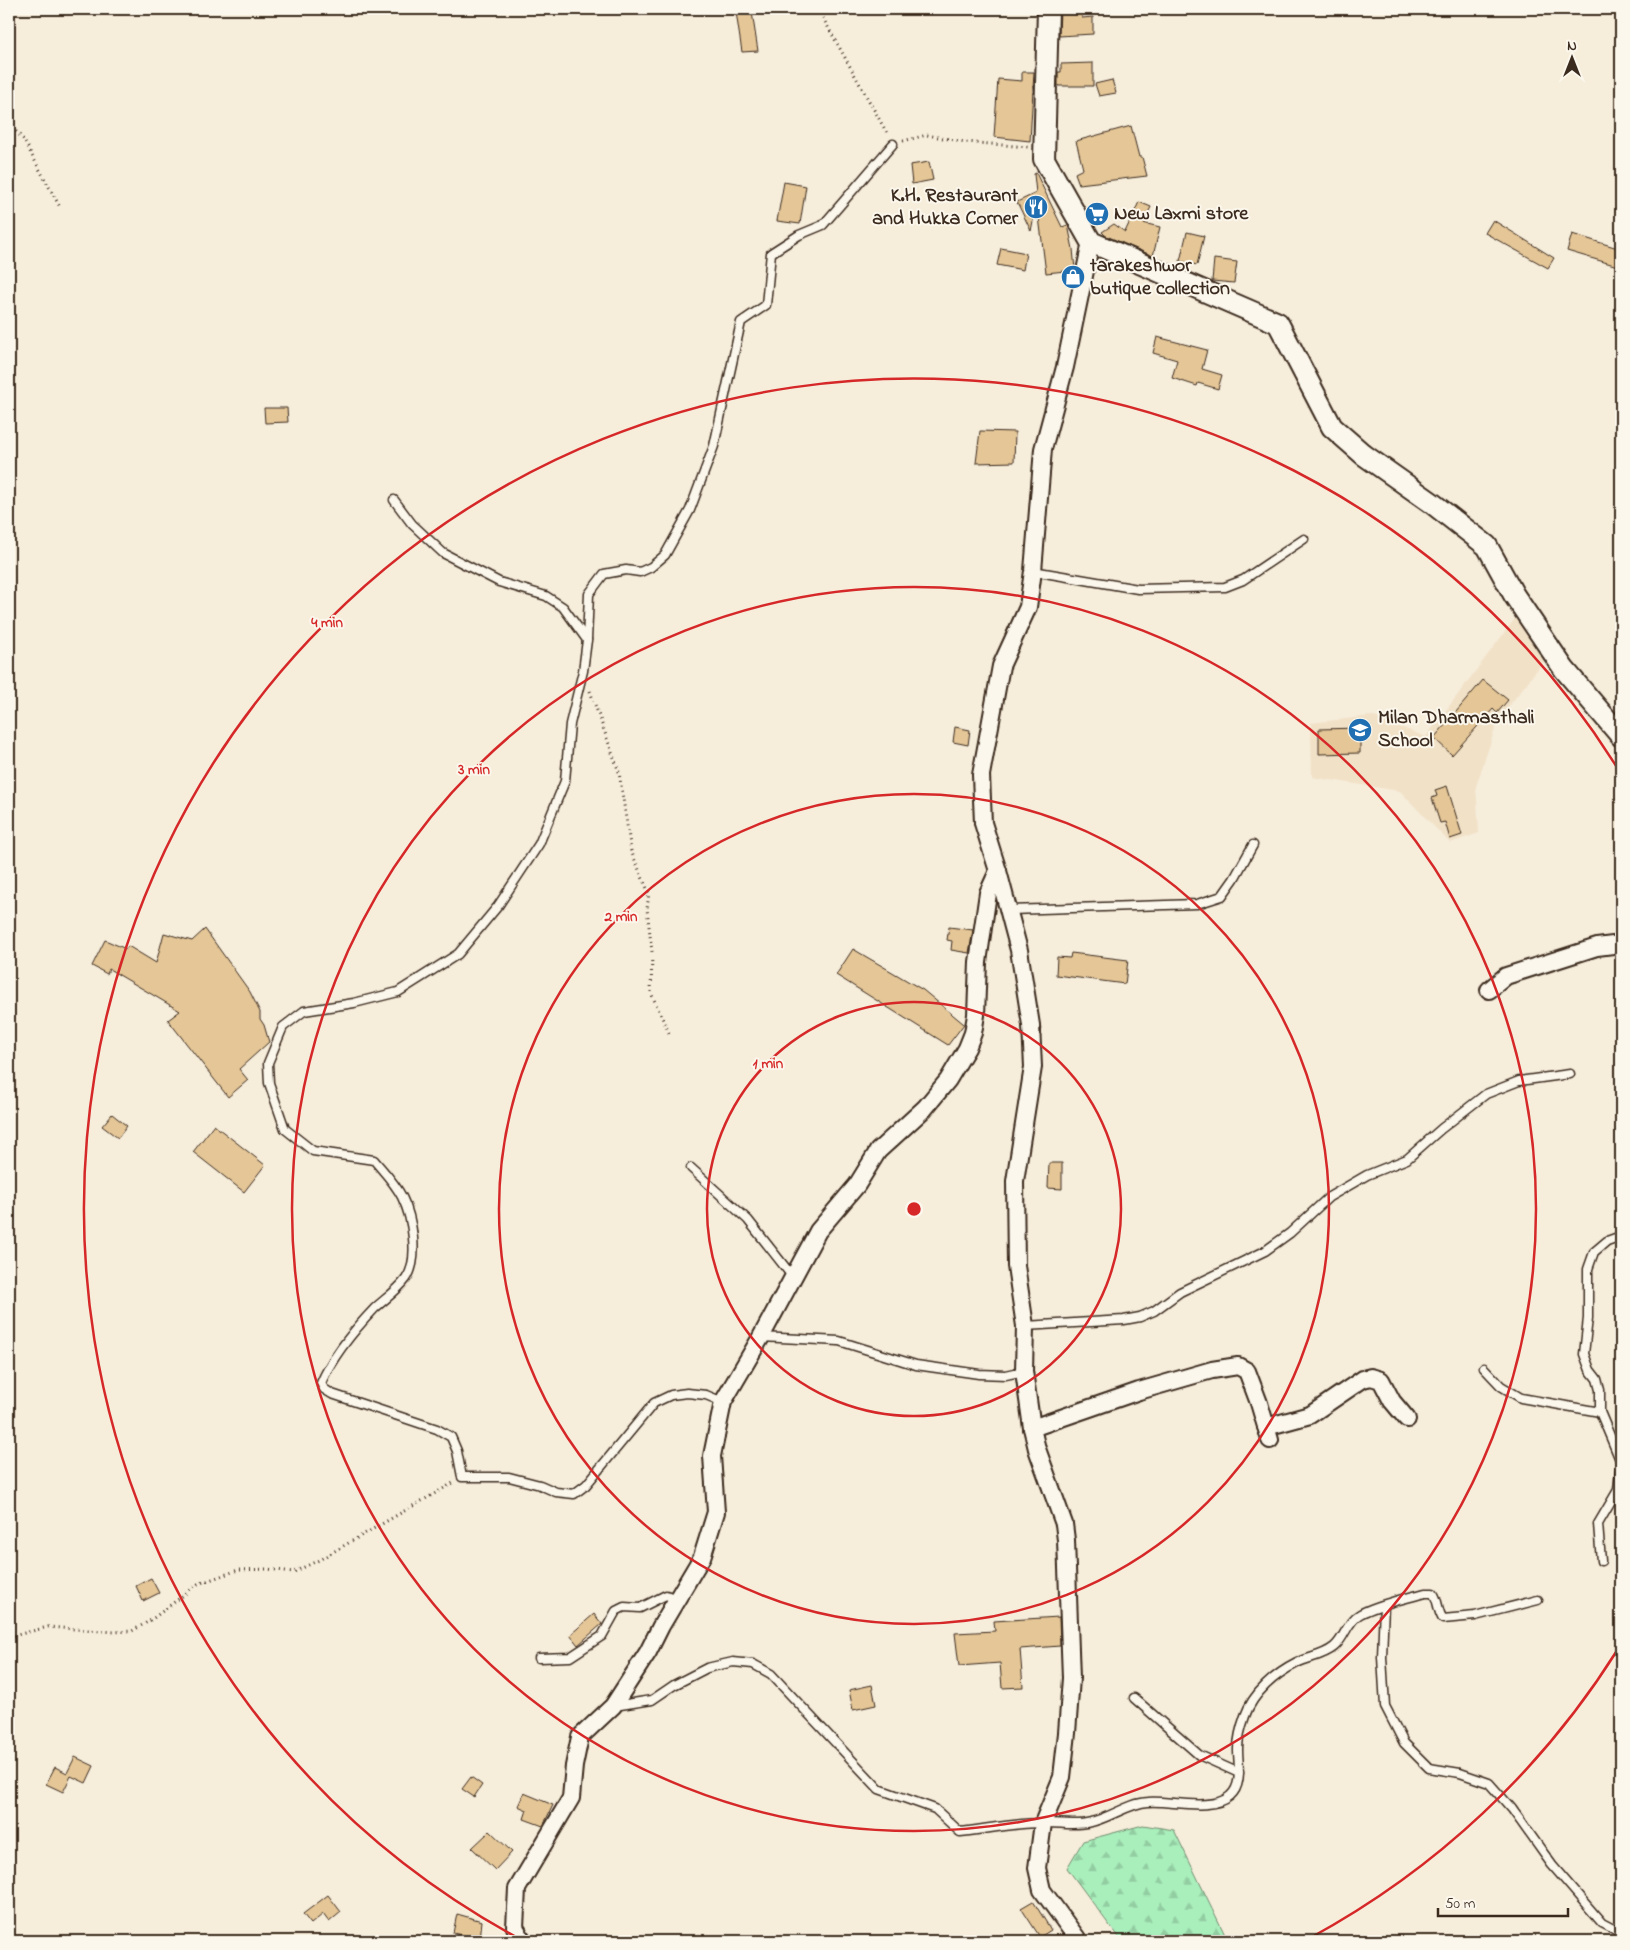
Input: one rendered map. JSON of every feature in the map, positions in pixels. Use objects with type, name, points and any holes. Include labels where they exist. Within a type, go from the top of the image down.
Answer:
[{"type":"street","points":[[1048,9],[1044,159],[1091,242],[1278,323],[1332,427],[1364,455],[1432,503],[1487,546],[1514,595],[1564,669],[1621,736]]},
{"type":"street","points":[[1078,1941],[1042,1890],[1037,1868],[1043,1822],[1062,1776],[1070,1678],[1069,1601],[1064,1524],[1037,1449],[1032,1428],[1024,1371],[1024,1326],[1016,1266],[1015,1181],[1023,1120],[1033,1067],[1031,1025],[1019,950],[983,823],[981,775],[1001,666],[1028,607],[1033,571],[1043,449],[1065,368],[1091,242]]},
{"type":"street","points":[[523,1941],[515,1927],[517,1889],[571,1798],[574,1766],[580,1737],[612,1706],[648,1652],[702,1557],[716,1512],[712,1456],[723,1402],[761,1337],[792,1276],[818,1231],[857,1184],[878,1152],[925,1108],[948,1080],[966,1048],[973,1032],[976,1015],[978,962],[988,893],[998,871]]},
{"type":"street","points":[[1489,990],[1506,976],[1597,947],[1621,944]]},
{"type":"street","points":[[1032,1428],[1148,1389],[1212,1370],[1238,1366],[1247,1371],[1260,1403],[1268,1434],[1310,1415],[1363,1378],[1371,1376],[1381,1380],[1392,1401],[1407,1419]]},
{"type":"lane","points":[[723,1402],[706,1395],[687,1394],[670,1395],[654,1403],[586,1485],[574,1494],[556,1492],[540,1485],[509,1477],[462,1477],[457,1451],[451,1437],[437,1429],[324,1390],[321,1383],[333,1358],[374,1310],[406,1278],[414,1256],[414,1239],[402,1198],[374,1160],[313,1152],[285,1129],[269,1083],[268,1063],[283,1027],[304,1011],[354,1003],[398,992],[458,954],[498,906],[539,844],[565,781],[570,724],[583,671],[587,640],[589,594],[604,574],[626,570],[640,572],[651,567],[665,555],[690,510],[714,446],[741,322],[766,304],[771,252],[799,235],[823,225],[893,144]]},
{"type":"lane","points":[[394,500],[412,524],[443,553],[499,582],[546,596],[563,607],[587,640]]},
{"type":"lane","points":[[1033,571],[1138,589],[1225,587],[1243,580],[1304,539]]},
{"type":"lane","points":[[1008,910],[1197,904],[1222,896],[1253,845]]},
{"type":"lane","points":[[1024,1326],[1124,1320],[1140,1317],[1154,1311],[1180,1292],[1265,1252],[1290,1233],[1329,1197],[1367,1175],[1407,1159],[1486,1094],[1519,1081],[1570,1074]]},
{"type":"lane","points":[[691,1168],[748,1220],[792,1276]]},
{"type":"lane","points":[[1601,1561],[1598,1524],[1618,1490],[1621,1462],[1600,1412],[1600,1390],[1597,1379],[1590,1370],[1584,1354],[1588,1318],[1588,1269],[1594,1252],[1607,1241],[1621,1236]]},
{"type":"lane","points":[[761,1337],[839,1341],[916,1365],[978,1374],[1006,1375],[1024,1371]]},
{"type":"lane","points":[[1484,1368],[1501,1386],[1521,1398],[1600,1412]]},
{"type":"lane","points":[[612,1706],[652,1700],[674,1685],[707,1668],[733,1662],[753,1664],[771,1674],[879,1789],[935,1809],[960,1832],[1043,1822],[1071,1826],[1092,1822],[1140,1803],[1221,1802],[1230,1796],[1236,1788],[1239,1773],[1238,1748],[1241,1729],[1245,1714],[1254,1696],[1276,1676],[1297,1663],[1323,1654],[1336,1645],[1350,1623],[1358,1615],[1425,1593],[1433,1593],[1436,1597],[1439,1614],[1443,1619],[1476,1616],[1538,1600]]},
{"type":"lane","points":[[539,1658],[570,1657],[602,1636],[616,1611],[624,1607],[640,1608],[666,1595],[677,1599]]},
{"type":"lane","points":[[1384,1605],[1382,1657],[1385,1706],[1404,1743],[1429,1768],[1460,1773],[1489,1784],[1512,1809],[1552,1865],[1602,1923],[1621,1933]]},
{"type":"lane","points":[[1134,1698],[1199,1755],[1239,1773]]},
{"type":"path","points":[[818,9],[893,144],[927,135],[965,142],[1031,147],[1044,143]]},
{"type":"path","points":[[9,124],[23,139],[60,207]]},
{"type":"path","points":[[583,671],[619,772],[631,851],[649,893],[647,910],[652,952],[651,992],[670,1035]]},
{"type":"path","points":[[9,1637],[48,1627],[115,1632],[132,1631],[151,1620],[198,1584],[238,1570],[267,1569],[294,1572],[319,1560],[462,1477]]},
{"type":"shaded area","name":"Milan Dharmasthali School","points":[[1517,616],[1546,658],[1498,720],[1476,786],[1479,833],[1450,843],[1400,791],[1312,777],[1311,723],[1372,716],[1426,737]]},
{"type":"green space","points":[[1143,1825],[1174,1830],[1228,1941],[1121,1941],[1067,1868],[1083,1841]]},
{"type":"building","points":[[1060,9],[1082,9],[1082,18],[1093,17],[1093,34],[1059,36]]},
{"type":"building","points":[[736,12],[752,12],[758,51],[742,52]]},
{"type":"building","points":[[1093,63],[1093,86],[1058,86],[1058,72],[1061,72],[1061,64]]},
{"type":"building","points":[[1022,72],[1034,72],[1030,141],[994,137],[998,79],[1022,81]]},
{"type":"building","points":[[1112,80],[1116,93],[1099,96],[1095,84]]},
{"type":"building","points":[[1131,126],[1139,157],[1142,157],[1147,176],[1079,184],[1075,173],[1083,169],[1076,141]]},
{"type":"building","points":[[929,162],[933,180],[912,184],[910,165]]},
{"type":"building","points":[[1036,173],[1062,227],[1068,225],[1075,270],[1046,273],[1037,201],[1031,231],[1017,202],[1036,193],[1034,174]]},
{"type":"building","points":[[784,182],[806,186],[800,224],[777,221]]},
{"type":"building","points":[[1139,202],[1151,207],[1143,223],[1160,227],[1153,256],[1106,236],[1102,232],[1114,224],[1125,232]]},
{"type":"building","points":[[1493,220],[1554,258],[1548,268],[1485,233]]},
{"type":"building","points":[[1187,232],[1204,236],[1197,265],[1180,261]]},
{"type":"building","points":[[1572,234],[1621,249],[1621,267],[1567,251]]},
{"type":"building","points":[[1001,248],[1026,253],[1023,270],[997,265]]},
{"type":"building","points":[[1214,259],[1237,262],[1234,283],[1212,281]]},
{"type":"building","points":[[1157,337],[1207,350],[1202,369],[1222,375],[1218,389],[1198,383],[1197,386],[1172,378],[1177,360],[1153,353]]},
{"type":"building","points":[[264,408],[287,408],[288,422],[265,423]]},
{"type":"building","points":[[980,431],[1015,432],[1014,462],[976,463]]},
{"type":"building","points":[[1483,680],[1508,700],[1497,713],[1493,709],[1452,755],[1434,738]]},
{"type":"building","points":[[955,727],[970,730],[968,745],[953,742]]},
{"type":"building","points":[[1360,728],[1360,753],[1319,754],[1319,729]]},
{"type":"building","points":[[1447,786],[1462,835],[1450,839],[1445,822],[1440,823],[1432,798],[1437,796],[1435,790]]},
{"type":"building","points":[[949,927],[973,930],[969,953],[951,950],[952,941],[947,940]]},
{"type":"building","points":[[205,929],[250,992],[260,1012],[260,1019],[264,1025],[269,1042],[239,1069],[248,1080],[228,1097],[168,1020],[180,1011],[109,969],[107,974],[92,966],[105,940],[126,949],[128,946],[156,963],[164,933],[192,941]]},
{"type":"building","points":[[853,949],[923,990],[964,1024],[948,1045],[836,975]]},
{"type":"building","points":[[1071,953],[1128,960],[1125,984],[1056,975],[1057,957],[1070,958]]},
{"type":"building","points":[[112,1114],[127,1126],[118,1138],[102,1126]]},
{"type":"building","points":[[214,1125],[265,1165],[244,1192],[193,1152]]},
{"type":"building","points":[[1049,1163],[1062,1163],[1062,1189],[1048,1188]]},
{"type":"building","points":[[151,1578],[159,1593],[143,1601],[136,1586]]},
{"type":"building","points":[[594,1614],[602,1624],[578,1645],[570,1635]]},
{"type":"building","points":[[1059,1617],[1060,1646],[1020,1649],[1023,1687],[1002,1688],[1000,1663],[959,1666],[955,1633],[995,1631],[994,1621]]},
{"type":"building","points":[[872,1685],[876,1705],[853,1710],[849,1690]]},
{"type":"building","points":[[75,1757],[94,1766],[86,1783],[71,1776],[63,1792],[46,1784],[55,1767],[67,1773]]},
{"type":"building","points":[[471,1777],[482,1785],[474,1797],[462,1789]]},
{"type":"building","points":[[524,1793],[553,1805],[543,1826],[524,1819],[527,1810],[518,1806]]},
{"type":"building","points":[[490,1831],[512,1852],[495,1870],[472,1848]]},
{"type":"building","points":[[328,1895],[341,1912],[329,1922],[323,1914],[311,1924],[303,1914]]},
{"type":"building","points":[[1033,1901],[1051,1930],[1040,1937],[1021,1908]]},
{"type":"building","points":[[457,1914],[482,1921],[480,1939],[453,1933]]},
{"type":"place","name":"K.H. Restaurant and Hukka Corner","points":[[1036,207]]},
{"type":"place","name":"New Laxmi store","points":[[1097,214]]},
{"type":"place","name":"tarakeshwor butique collection","points":[[1073,277]]},
{"type":"place","name":"Milan Dharmasthali School","points":[[1360,730]]}]
